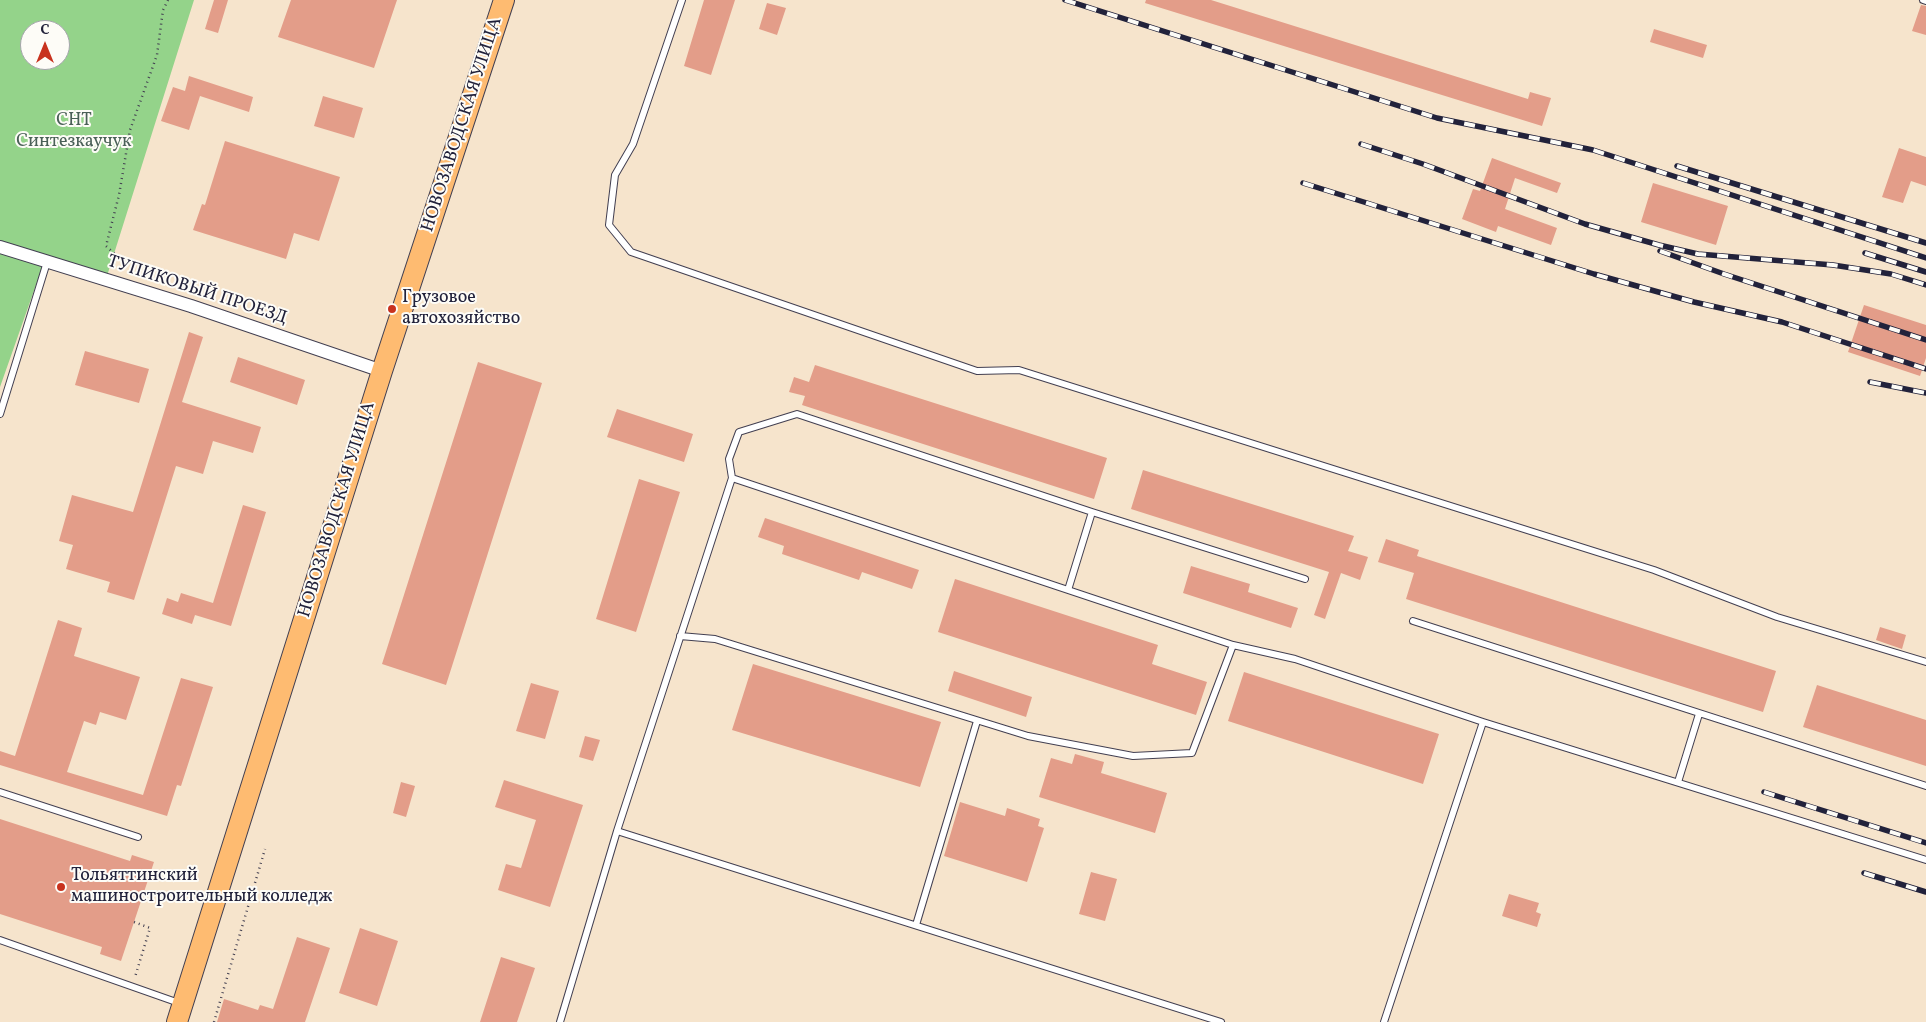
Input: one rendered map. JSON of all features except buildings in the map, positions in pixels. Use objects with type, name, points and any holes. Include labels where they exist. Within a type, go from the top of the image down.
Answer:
[{"type":"main road","name":"НОВОЗАВОДСКАЯ УЛИЦА","points":[[180,1013],[382,371],[504,0]]},
{"type":"street","name":"ТУПИКОВЫЙ ПРОЕЗД","points":[[0,248],[191,306],[382,371]]},
{"type":"lane","points":[[682,0],[633,144],[615,175],[609,225],[631,252],[976,371],[1019,370],[1654,570],[1777,617],[1926,662]]},
{"type":"lane","points":[[0,414],[47,262]]},
{"type":"lane","points":[[560,1022],[617,831],[732,478],[729,459],[739,432],[797,414],[1092,512],[1305,579]]},
{"type":"lane","points":[[732,478],[1233,645],[1295,659],[1484,722],[1926,860]]},
{"type":"lane","points":[[1068,590],[1092,512]]},
{"type":"lane","points":[[1412,621],[1926,786]]},
{"type":"lane","points":[[680,636],[715,639],[1028,736],[1133,756],[1192,753],[1233,645]]},
{"type":"lane","points":[[1678,782],[1699,714]]},
{"type":"lane","points":[[916,925],[977,721]]},
{"type":"lane","points":[[1384,1022],[1484,722]]},
{"type":"lane","points":[[0,792],[138,837]]},
{"type":"lane","points":[[617,831],[1221,1022]]},
{"type":"lane","points":[[0,940],[132,986],[180,1013]]},
{"type":"path","points":[[168,0],[163,10],[156,55],[130,130],[119,195],[106,246],[116,255],[174,275],[191,306]]},
{"type":"path","points":[[214,1022],[265,849]]},
{"type":"path","points":[[132,986],[150,928],[134,922]]},
{"type":"green space","name":"СНТ Синтезкаучук","points":[[0,0],[194,0],[107,276],[0,243]]},
{"type":"green space","points":[[0,251],[43,265],[0,387]]},
{"type":"railway","points":[[1065,0],[1437,118],[1593,150],[1926,258]]},
{"type":"railway","points":[[1361,144],[1423,164],[1585,224],[1659,245],[1698,254],[1833,265],[1891,274],[1926,285]]},
{"type":"railway","points":[[1677,166],[1926,243]]},
{"type":"railway","points":[[1303,183],[1594,274],[1694,302],[1782,322],[1926,369]]},
{"type":"railway","points":[[1660,251],[1724,274],[1926,340]]},
{"type":"railway","points":[[1865,253],[1926,272]]},
{"type":"railway","points":[[1870,382],[1926,393]]},
{"type":"railway","points":[[1764,792],[1926,843]]},
{"type":"railway","points":[[1864,873],[1926,892]]},
{"type":"place","name":"Грузовое автохозяйство","points":[[392,309]]},
{"type":"place","name":"Тольяттинский машиностроительный колледж","points":[[61,887]]}]
